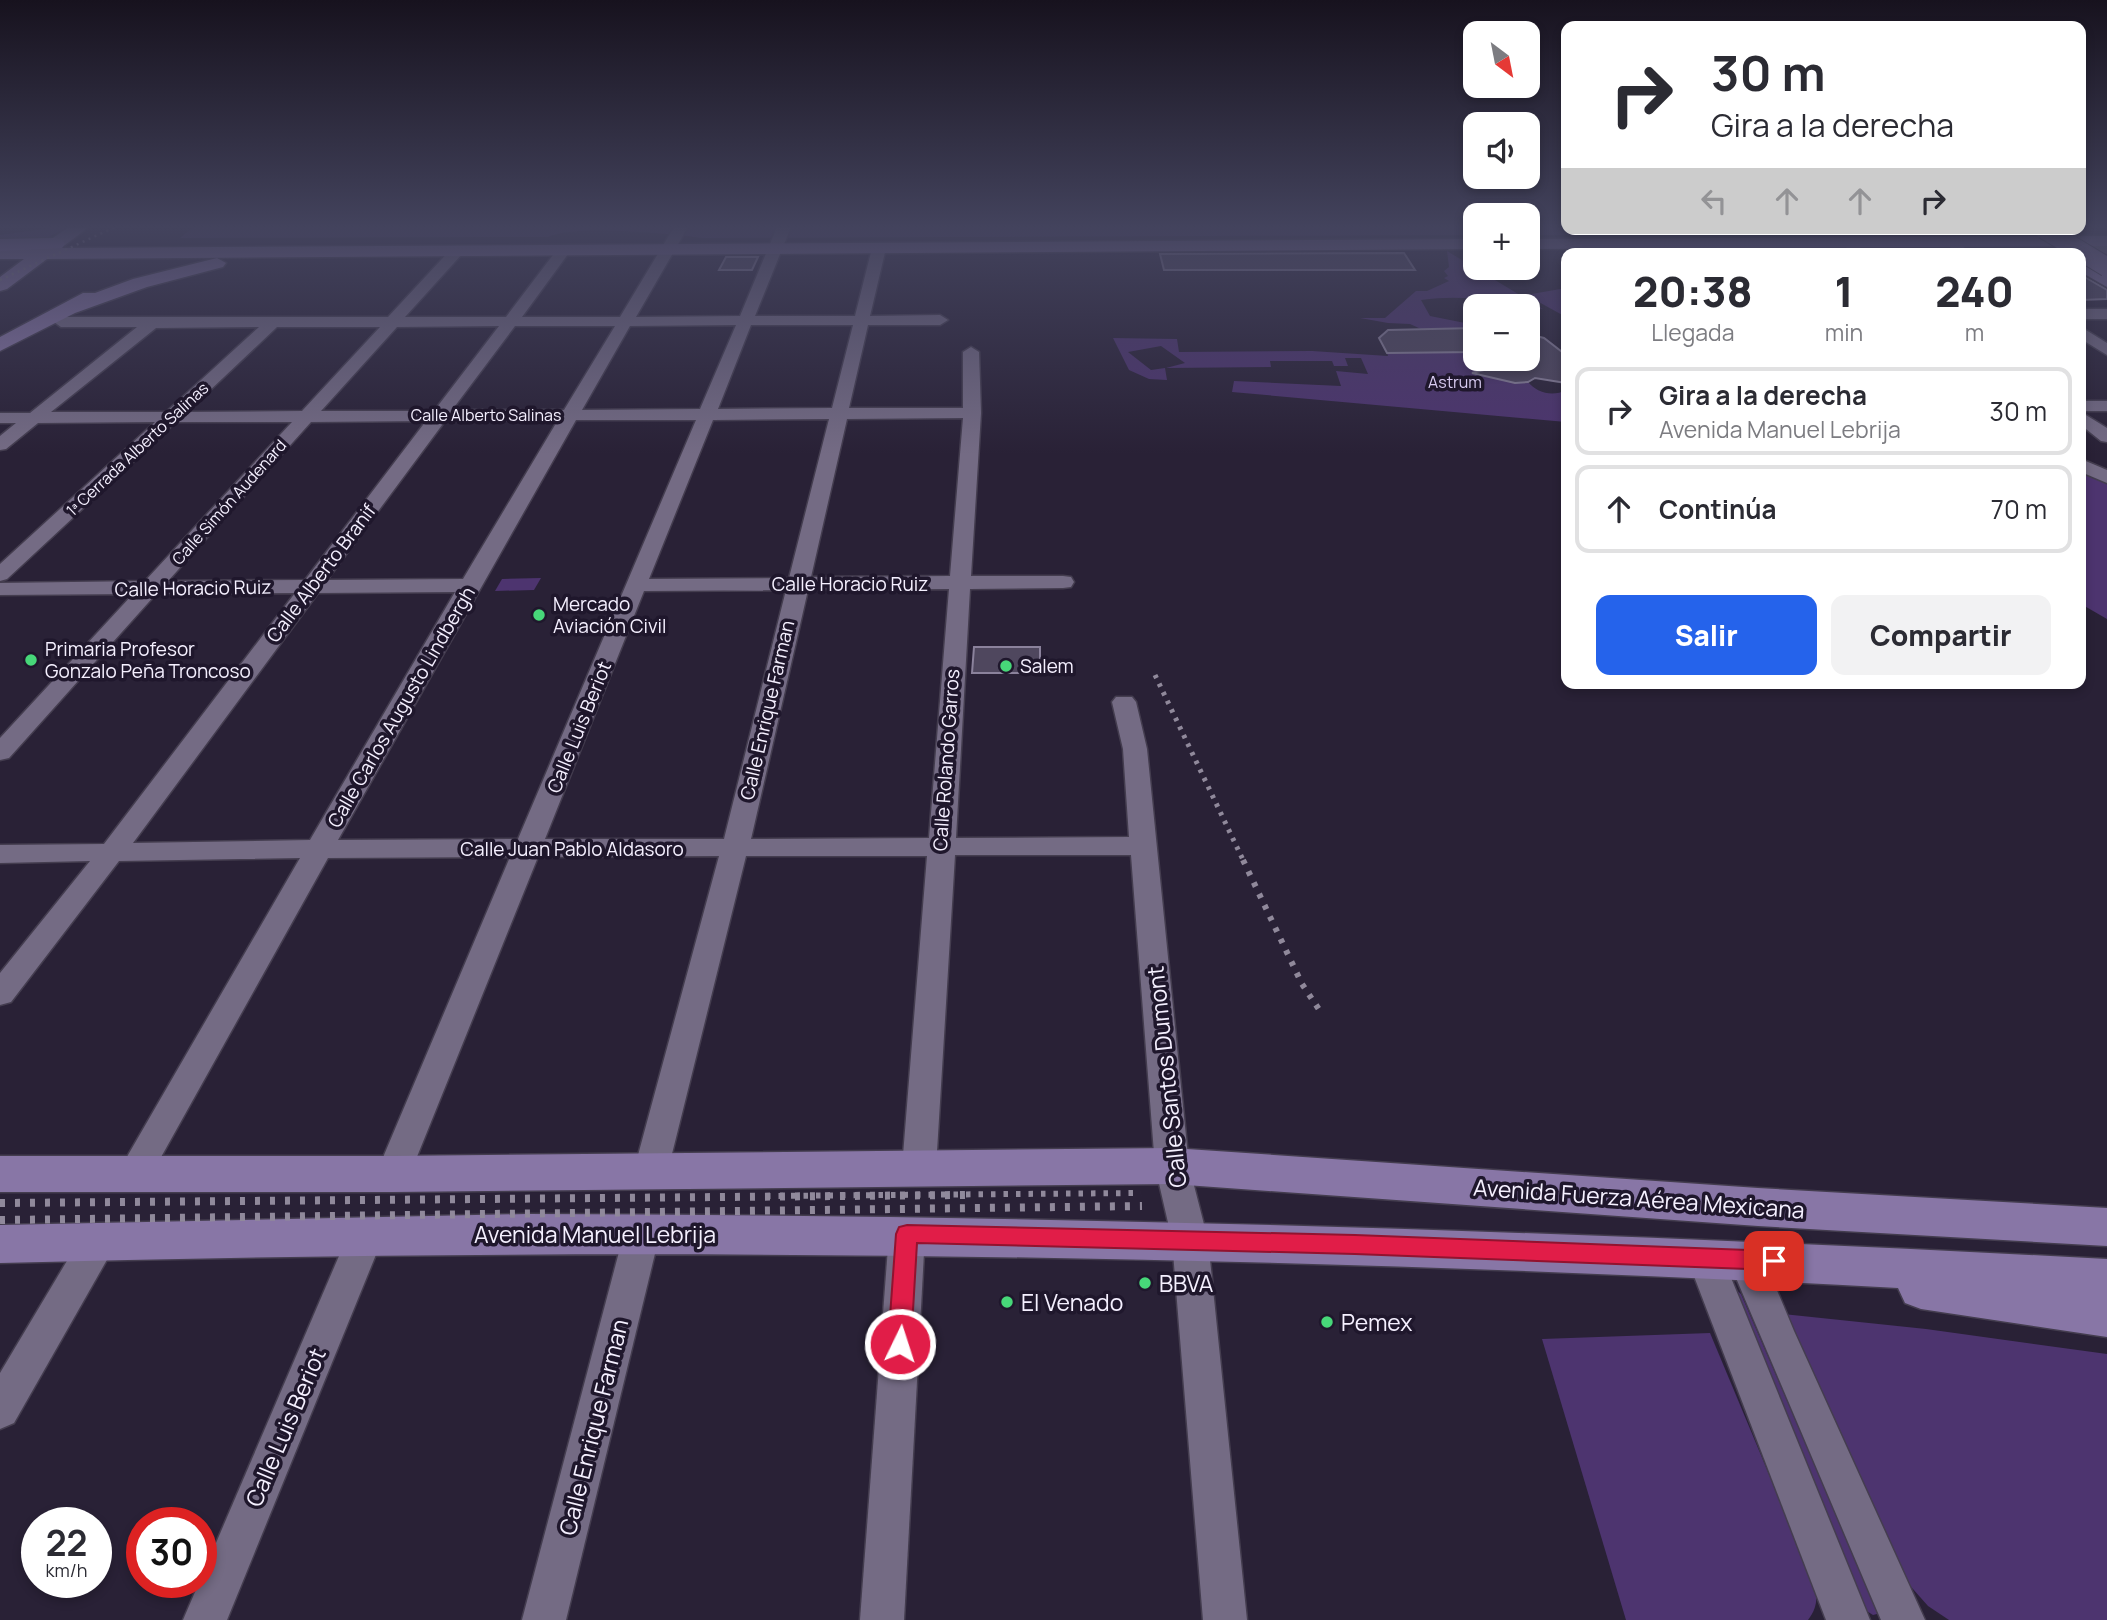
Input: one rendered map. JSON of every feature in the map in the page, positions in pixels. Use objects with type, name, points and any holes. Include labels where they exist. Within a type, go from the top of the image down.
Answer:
[{"type":"main road","points":[[0,345],[78,303]]},
{"type":"main road","points":[[63,312],[88,303]]},
{"type":"main road","points":[[0,1174],[393,1174],[1172,1166]]},
{"type":"main road","name":"Avenida Fuerza Aérea Mexicana","points":[[1172,1166],[1746,1206],[2107,1227]]},
{"type":"main road","name":"Avenida Manuel Lebrija","points":[[0,1244],[366,1235],[642,1233],[907,1234],[1190,1240]]},
{"type":"main road","points":[[1190,1240],[1726,1259],[2107,1279]]},
{"type":"main road","points":[[1726,1259],[2107,1316]]},
{"type":"street","name":"Calle Simón Audenard","points":[[0,753],[411,303]]},
{"type":"street","name":"Calle Alberto Branif","points":[[0,993],[111,853],[525,303]]},
{"type":"street","name":"Calle Carlos Augusto Lindbergh","points":[[134,1174],[469,585],[637,303]]},
{"type":"street","name":"Calle Luis Beriot","points":[[393,1174],[753,303]]},
{"type":"street","name":"Calle Enrique Farman","points":[[650,1170],[735,848],[865,303]]},
{"type":"street","points":[[63,312],[61,322],[940,320]]},
{"type":"street","points":[[2086,314],[2107,314]]},
{"type":"street","name":"1ª Cerrada Alberto Salinas","points":[[0,575],[274,322]]},
{"type":"street","points":[[0,445],[152,323]]},
{"type":"street","points":[[2086,335],[2107,350]]},
{"type":"street","name":"Calle Rolando Garros","points":[[919,1168],[972,413],[971,352]]},
{"type":"street","points":[[2086,406],[2107,406]]},
{"type":"street","name":"Calle Alberto Salinas","points":[[0,418],[972,413]]},
{"type":"street","points":[[2086,422],[2107,437]]},
{"type":"street","points":[[2086,467],[2107,477]]},
{"type":"street","name":"Calle Horacio Ruiz","points":[[638,586],[1063,582]]},
{"type":"street","name":"Calle Horacio Ruiz","points":[[0,589],[469,585]]},
{"type":"street","name":"Calle Santos Dumont","points":[[1124,702],[1135,749],[1172,1166],[1190,1240],[1225,1620]]},
{"type":"street","name":"Calle Juan Pablo Aldasoro","points":[[0,854],[321,849],[1144,846]]},
{"type":"street","name":"Calle Enrique Farman","points":[[544,1620],[642,1233]]},
{"type":"street","points":[[882,1620],[907,1234]]},
{"type":"street","name":"Calle Luis Beriot","points":[[205,1620],[366,1235]]},
{"type":"street","points":[[0,1410],[99,1240]]},
{"type":"street","points":[[1726,1259],[1848,1620]]},
{"type":"street","points":[[1726,1259],[1775,1331],[1903,1620]]},
{"type":"green space","points":[[1403,303],[1422,303],[1430,316],[1463,323],[1463,328],[1421,329],[1410,324],[1360,318],[1385,318]]},
{"type":"green space","points":[[1540,303],[1540,303],[1561,303],[1561,314]]},
{"type":"green space","name":"Astrum","points":[[1113,338],[1177,339],[1179,352],[1312,351],[1388,356],[1387,353],[1463,352],[1463,371],[1521,371],[1496,378],[1515,383],[1528,382],[1546,393],[1561,392],[1561,422],[1232,392],[1234,381],[1341,386],[1336,371],[1368,374],[1361,358],[1345,358],[1348,366],[1334,366],[1332,361],[1270,361],[1271,367],[1166,368],[1185,363],[1161,346],[1128,352],[1151,370],[1165,368],[1167,380],[1149,379],[1129,370]]},
{"type":"green space","name":"Astrum","points":[[1540,361],[1556,361],[1540,366]]},
{"type":"green space","points":[[2086,470],[2107,481],[2107,619],[2086,607]]},
{"type":"green space","points":[[541,578],[534,590],[495,591],[502,579]]},
{"type":"green space","points":[[1735,1289],[1741,1294],[1877,1614],[1873,1615],[1865,1610]]},
{"type":"green space","points":[[1783,1314],[1926,1329],[2107,1354],[2107,1620],[1949,1620],[1928,1606],[1905,1580]]},
{"type":"green space","points":[[1710,1333],[1811,1575],[1816,1598],[1808,1620],[1626,1620],[1542,1339]]},
{"type":"building","points":[[1463,328],[1463,352],[1387,353],[1379,338],[1388,330]]},
{"type":"building","points":[[1540,337],[1561,351],[1561,382],[1535,378],[1528,382],[1515,383],[1472,373],[1540,371]]},
{"type":"building","name":"Salem","points":[[974,647],[1040,647],[1040,673],[972,673]]},
{"type":"railway","points":[[1155,675],[1244,862]]},
{"type":"railway","points":[[1243,860],[1302,984],[1320,1011]]},
{"type":"railway","points":[[766,1196],[1141,1193]]},
{"type":"railway","points":[[0,1203],[965,1195]]},
{"type":"railway","points":[[0,1220],[1142,1206]]},
{"type":"place","name":"Mercado Aviación Civil","points":[[539,615]]},
{"type":"place","name":"Primaria Profesor Gonzalo Peña Troncoso","points":[[31,660]]},
{"type":"place","name":"Salem","points":[[1006,666]]},
{"type":"place","name":"BBVA","points":[[1145,1283]]},
{"type":"place","name":"El Venado","points":[[1007,1302]]},
{"type":"place","name":"Pemex","points":[[1327,1322]]},
{"type":"route","points":[[900,1344],[907,1234],[1355,1245],[1774,1261]]}]
